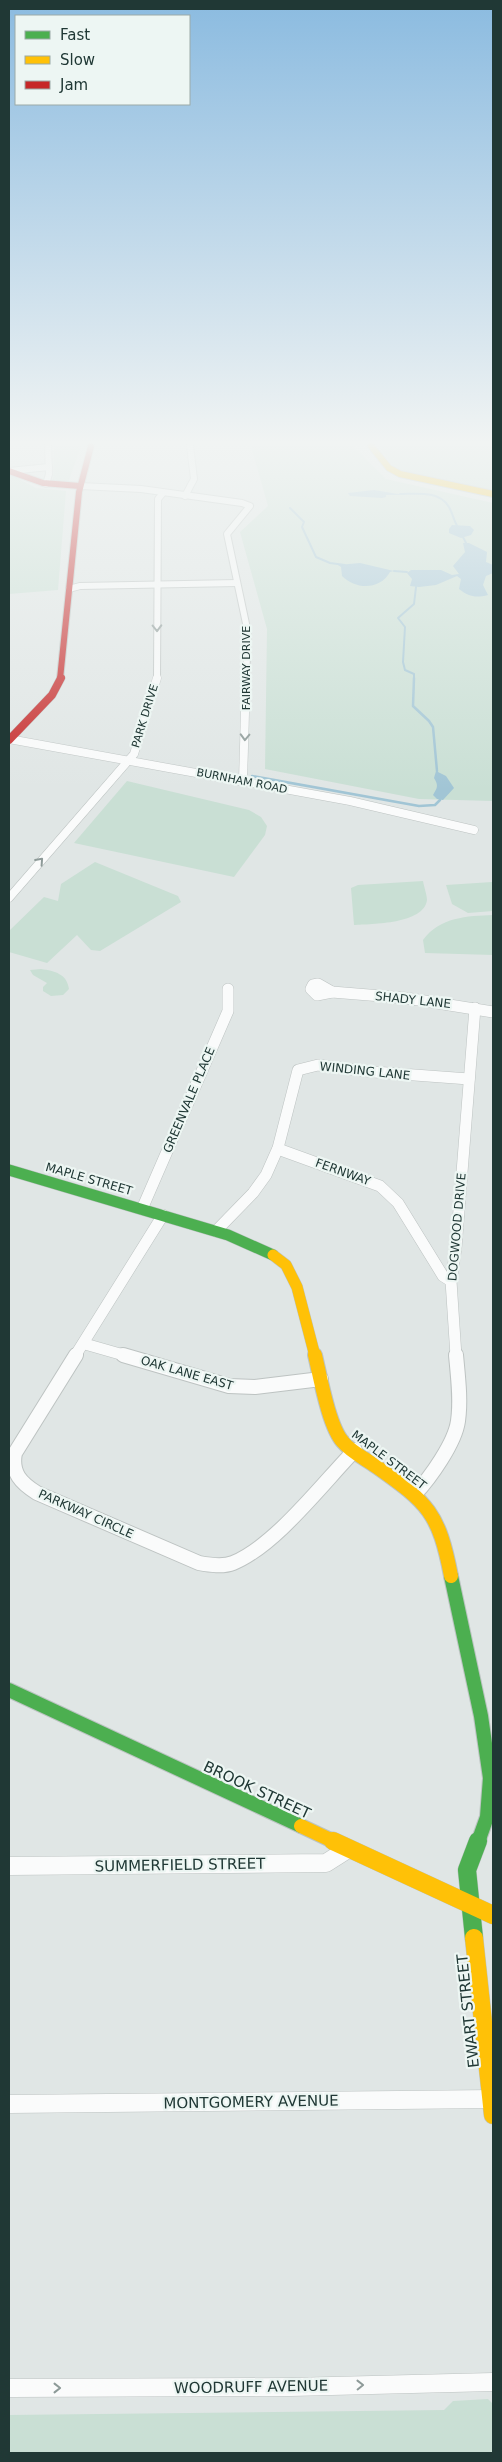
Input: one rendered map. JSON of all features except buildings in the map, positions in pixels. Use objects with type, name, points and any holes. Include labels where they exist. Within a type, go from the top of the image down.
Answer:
[{"type":"street","points":[[9,740],[52,695],[61,677],[72,561]]},
{"type":"street","name":"PARK DRIVE","points":[[9,898],[129,760],[136,749],[155,689],[158,672],[157,561]]},
{"type":"street","name":"FAIRWAY DRIVE","points":[[232,561],[248,633],[243,781]]},
{"type":"street","points":[[69,589],[80,586],[237,584]]},
{"type":"street","name":"BURNHAM ROAD","points":[[9,740],[350,801],[474,830]]},
{"type":"street","name":"GREENVALE PLACE","points":[[142,1209],[228,1011],[228,989]]},
{"type":"street","name":"SHADY LANE","points":[[332,992],[406,998],[493,1012]]},
{"type":"street","name":"DOGWOOD DRIVE","points":[[415,1494],[426,1482],[440,1459],[453,1436],[458,1422],[459,1393],[451,1281],[456,1248],[475,1008]]},
{"type":"street","name":"WINDING LANE","points":[[216,1231],[225,1218],[247,1201],[258,1188],[278,1149],[295,1075],[298,1070],[305,1067],[334,1066],[374,1072],[469,1080]]},
{"type":"street","name":"FERNWAY","points":[[278,1149],[380,1186],[398,1203],[443,1276],[451,1281]]},
{"type":"street","name":"MAPLE STREET","points":[[9,1170],[216,1231],[263,1249],[286,1265],[297,1287],[336,1432],[342,1442],[415,1494],[434,1517],[443,1536],[487,1716],[492,1778],[487,1818],[467,1870],[472,1905]]},
{"type":"street","name":"PARKWAY CIRCLE","points":[[163,1215],[85,1344],[15,1453],[13,1462],[16,1476],[37,1493],[199,1563],[222,1566],[247,1556],[270,1537],[355,1450]]},
{"type":"street","name":"OAK LANE EAST","points":[[85,1344],[229,1386],[255,1387],[321,1379]]},
{"type":"street","name":"BROOK STREET","points":[[9,1690],[493,1915]]},
{"type":"street","name":"SUMMERFIELD STREET","points":[[9,1866],[326,1863],[348,1848]]},
{"type":"street","name":"EWART STREET","points":[[472,1905],[493,2104]]},
{"type":"street","name":"MONTGOMERY AVENUE","points":[[9,2104],[493,2104]]},
{"type":"street","name":"WOODRUFF AVENUE","points":[[9,2388],[291,2387],[493,2382]]},
{"type":"green space","points":[[9,561],[60,561],[58,590],[9,594]]},
{"type":"green space","points":[[248,561],[493,561],[493,801],[419,799],[265,769],[267,629]]},
{"type":"green space","points":[[127,781],[249,810],[261,817],[267,826],[265,835],[234,877],[74,843]]},
{"type":"green space","points":[[95,862],[178,896],[181,902],[100,951],[91,950],[77,935],[47,963],[9,952],[9,931],[44,897],[58,901],[61,884]]},
{"type":"green space","points":[[423,881],[427,900],[424,908],[417,914],[396,921],[354,925],[351,888],[358,885]]},
{"type":"green space","points":[[492,882],[493,911],[468,913],[452,904],[446,885]]},
{"type":"green space","points":[[493,915],[493,955],[425,953],[423,940],[437,927],[446,922],[464,917]]},
{"type":"green space","points":[[41,969],[60,974],[66,980],[69,989],[63,995],[51,996],[43,991],[43,987],[47,983],[33,975],[30,970]]},
{"type":"green space","points":[[488,2399],[493,2404],[493,2453],[9,2453],[9,2415],[444,2410],[453,2401]]},
{"type":"water","points":[[457,561],[486,561],[493,565],[493,573],[486,576],[483,585],[488,595],[473,596],[463,592],[459,589],[461,579],[457,576],[436,585],[410,586],[412,579],[407,573],[411,570],[441,570],[452,575],[459,574],[453,566]]},
{"type":"water","points":[[360,563],[394,571],[390,572],[380,582],[368,586],[354,584],[342,576],[341,567],[338,565]]},
{"type":"water","points":[[436,771],[446,776],[454,788],[443,800],[437,799],[433,795],[437,787],[434,778]]},
{"type":"waterway","points":[[325,561],[345,565]]},
{"type":"waterway","points":[[394,571],[407,572]]},
{"type":"waterway","points":[[414,678],[414,674],[405,670],[403,662],[405,627],[398,618],[414,604],[416,587]]},
{"type":"waterway","points":[[414,678],[413,706],[433,727],[437,771]]},
{"type":"waterway","points":[[252,776],[419,806],[435,805],[440,800]]},
{"type":"traffic: fast","points":[[9,1170],[228,1235],[273,1255]]},
{"type":"traffic: fast","points":[[451,1576],[481,1716],[490,1778],[487,1817],[467,1870],[474,1938]]},
{"type":"traffic: fast","points":[[9,1690],[301,1826]]},
{"type":"traffic: slow","points":[[273,1255],[286,1265],[297,1287],[330,1415],[342,1442],[415,1494],[434,1517],[446,1550],[451,1576]]},
{"type":"traffic: slow","points":[[301,1826],[493,1915]]},
{"type":"traffic: slow","points":[[474,1938],[493,2115]]},
{"type":"traffic: jam","points":[[9,740],[52,695],[61,677],[72,561]]}]
